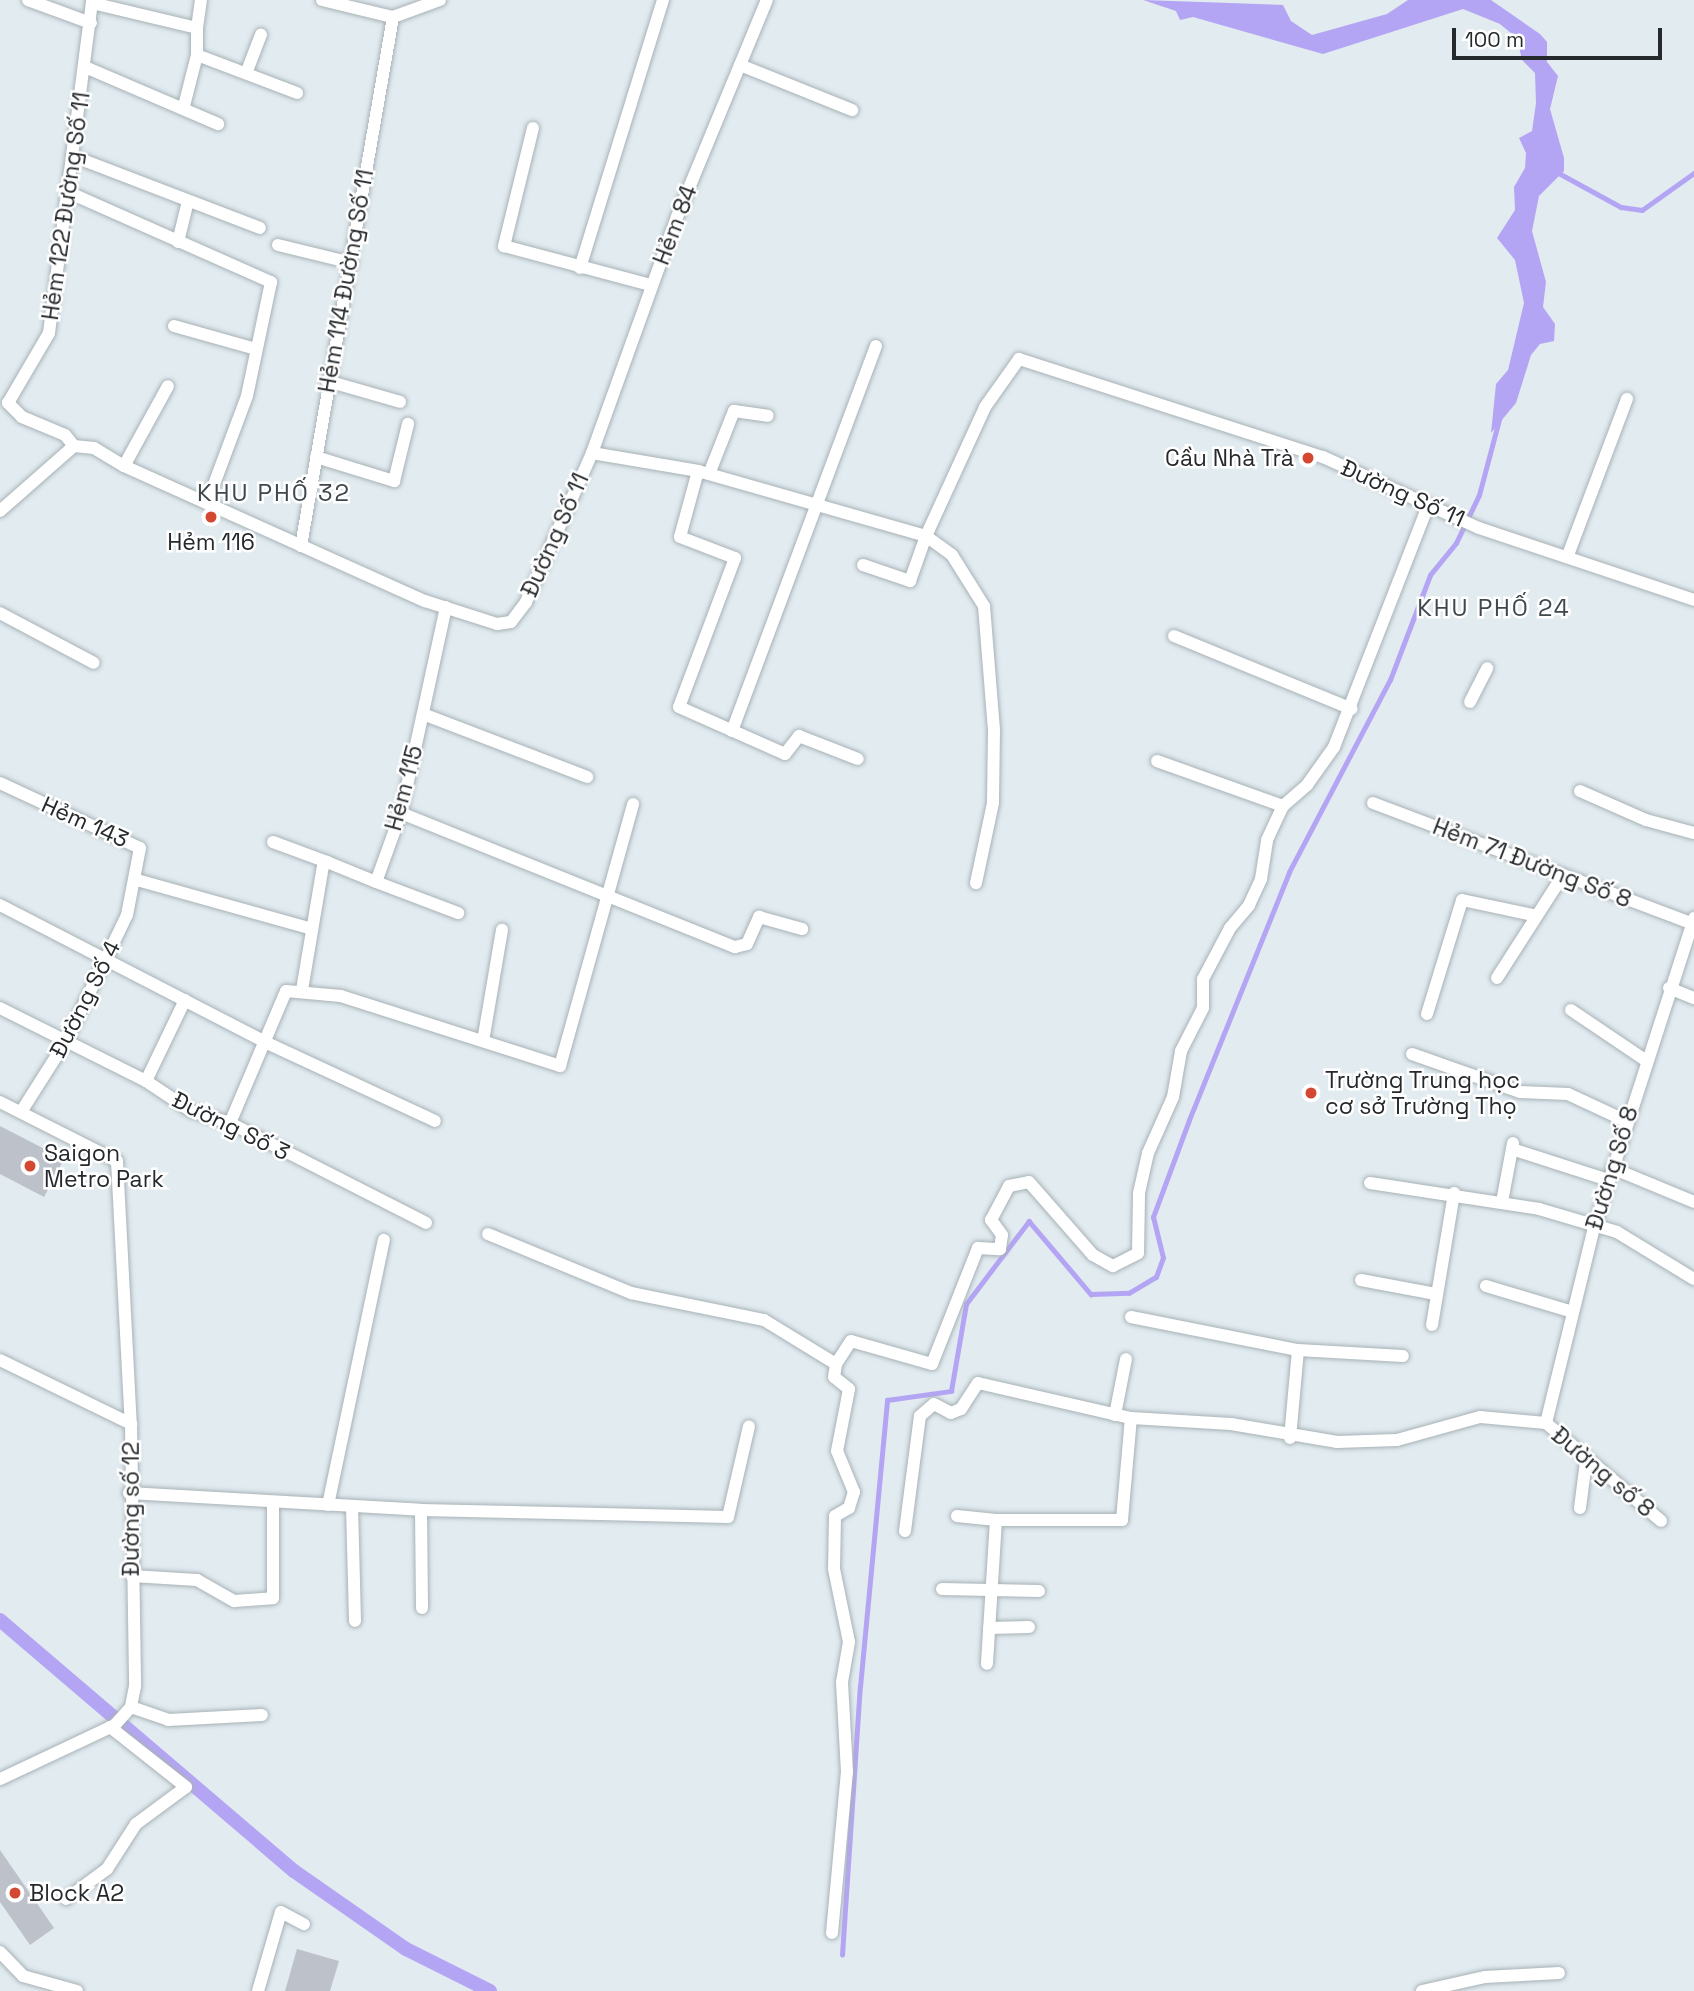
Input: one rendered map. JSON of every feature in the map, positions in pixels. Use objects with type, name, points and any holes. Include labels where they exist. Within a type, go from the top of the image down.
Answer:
[{"type":"street","points":[[28,0],[90,23]]},
{"type":"street","points":[[184,106],[198,55],[197,28],[201,0]]},
{"type":"street","points":[[322,0],[393,17],[440,0]]},
{"type":"street","points":[[580,268],[663,0]]},
{"type":"street","name":"Hẻm 84","points":[[592,453],[651,285],[767,0]]},
{"type":"street","points":[[92,2],[197,28]]},
{"type":"street","name":"Hẻm 122 Đường Số 11","points":[[74,446],[65,435],[22,417],[8,403],[49,332],[75,157],[92,2]]},
{"type":"street","name":"Hẻm 114 Đường Số 11","points":[[301,546],[327,382],[352,263],[393,17]]},
{"type":"street","points":[[247,71],[261,35]]},
{"type":"street","points":[[198,55],[247,71],[297,93]]},
{"type":"street","points":[[740,65],[852,110]]},
{"type":"street","points":[[85,67],[184,106],[218,124]]},
{"type":"street","points":[[533,128],[504,246],[651,285]]},
{"type":"street","points":[[75,157],[260,228]]},
{"type":"street","points":[[70,194],[271,282],[247,396],[207,503]]},
{"type":"street","points":[[178,242],[188,201]]},
{"type":"street","points":[[278,245],[352,263]]},
{"type":"street","points":[[174,326],[256,349]]},
{"type":"street","points":[[732,732],[819,506],[876,346]]},
{"type":"street","name":"Đường Số 11","points":[[74,446],[94,448],[124,466],[301,546],[446,607],[496,624],[511,622],[526,602],[592,453],[704,472],[926,536],[985,407],[1019,359],[1054,368],[1112,390],[1323,457],[1479,528],[1568,555],[1694,600]]},
{"type":"street","points":[[327,382],[400,402]]},
{"type":"street","points":[[124,466],[168,386]]},
{"type":"street","points":[[1568,555],[1627,399]]},
{"type":"street","points":[[768,416],[734,411],[704,472],[680,537],[735,558],[679,707],[785,754],[799,736],[858,759]]},
{"type":"street","points":[[316,457],[394,481],[408,424]]},
{"type":"street","points":[[0,511],[74,446]]},
{"type":"street","points":[[832,1933],[847,1772],[842,1682],[849,1642],[834,1569],[835,1516],[849,1508],[854,1492],[838,1451],[849,1389],[834,1377],[836,1364],[851,1341],[932,1364],[978,1248],[1000,1249],[1002,1235],[991,1220],[1009,1186],[1029,1182],[1093,1255],[1113,1266],[1138,1253],[1135,1230],[1145,1166],[1173,1097],[1181,1051],[1203,1008],[1203,979],[1261,879],[1267,840],[1283,806],[1327,757],[1352,709],[1430,507]]},
{"type":"street","points":[[863,565],[910,581],[926,536],[942,544],[966,571],[988,627],[993,803],[976,883]]},
{"type":"street","name":"Hẻm 115","points":[[376,882],[401,813],[446,607]]},
{"type":"street","points":[[0,613],[94,663]]},
{"type":"street","points":[[1174,636],[1352,709]]},
{"type":"street","points":[[1470,702],[1487,668]]},
{"type":"street","points":[[423,714],[587,777]]},
{"type":"street","points":[[1157,761],[1283,806]]},
{"type":"street","name":"Hẻm 143","points":[[0,783],[137,844],[137,880]]},
{"type":"street","points":[[1580,791],[1646,820],[1694,833]]},
{"type":"street","name":"Hẻm 71 Đường Số 8","points":[[1373,803],[1692,921]]},
{"type":"street","points":[[230,1123],[267,1043],[286,991],[302,990],[341,996],[560,1066],[633,804]]},
{"type":"street","points":[[401,813],[740,949],[747,944],[759,917],[802,929]]},
{"type":"street","points":[[273,842],[458,913]]},
{"type":"street","points":[[302,990],[327,862]]},
{"type":"street","points":[[1497,978],[1533,915],[1563,875]]},
{"type":"street","points":[[137,880],[312,929]]},
{"type":"street","name":"Đường Số 4","points":[[21,1112],[66,1041],[105,959],[137,880]]},
{"type":"street","points":[[1427,1014],[1462,900],[1533,915]]},
{"type":"street","points":[[0,905],[267,1043],[435,1121]]},
{"type":"street","name":"Đường Số 8","points":[[1546,1423],[1570,1311],[1594,1228],[1692,921]]},
{"type":"street","points":[[483,1041],[502,930]]},
{"type":"street","points":[[1669,988],[1694,998]]},
{"type":"street","points":[[146,1081],[185,1000]]},
{"type":"street","name":"Đường Số 3","points":[[0,1008],[146,1081],[191,1111],[230,1123],[426,1223]]},
{"type":"street","points":[[1571,1010],[1646,1060]]},
{"type":"street","points":[[1412,1054],[1520,1092],[1568,1094],[1626,1121]]},
{"type":"street","points":[[0,1101],[21,1112]]},
{"type":"street","name":"Đường số 12","points":[[21,1112],[117,1161],[131,1424],[131,1707]]},
{"type":"street","points":[[1502,1202],[1512,1146],[1694,1202]]},
{"type":"street","name":"Đường số 8","points":[[1370,1183],[1502,1202],[1616,1232],[1694,1279]]},
{"type":"street","points":[[1432,1325],[1454,1193]]},
{"type":"street","points":[[488,1234],[631,1293],[764,1320],[836,1364]]},
{"type":"street","points":[[328,1505],[384,1240]]},
{"type":"street","points":[[1361,1280],[1436,1294]]},
{"type":"street","points":[[1486,1286],[1570,1311]]},
{"type":"street","points":[[1131,1317],[1298,1350],[1402,1356]]},
{"type":"street","points":[[1290,1438],[1298,1350]]},
{"type":"street","points":[[1115,1415],[1126,1359]]},
{"type":"street","points":[[0,1360],[131,1424]]},
{"type":"street","points":[[905,1531],[920,1416],[927,1405],[951,1413],[961,1409],[978,1383],[1131,1418],[1231,1424],[1290,1438],[1396,1440],[1480,1418],[1546,1423]]},
{"type":"street","points":[[957,1516],[996,1520],[1122,1520],[1131,1418]]},
{"type":"street","name":"Đường số 8","points":[[1546,1423],[1586,1462],[1661,1521]]},
{"type":"street","points":[[129,1493],[421,1510],[728,1517],[749,1426]]},
{"type":"street","points":[[1580,1508],[1586,1462]]},
{"type":"street","points":[[132,1576],[197,1580],[234,1601],[273,1598],[273,1502]]},
{"type":"street","points":[[352,1506],[355,1621]]},
{"type":"street","points":[[421,1510],[422,1608]]},
{"type":"street","points":[[987,1664],[996,1520]]},
{"type":"street","points":[[942,1589],[1039,1591]]},
{"type":"street","points":[[989,1628],[1029,1627]]},
{"type":"street","points":[[0,1779],[113,1726],[131,1707],[168,1720],[262,1715]]},
{"type":"street","points":[[66,1899],[107,1869],[136,1824],[186,1787],[113,1726]]},
{"type":"street","points":[[258,1991],[281,1912],[304,1924]]},
{"type":"street","points":[[0,1952],[23,1976],[77,1991]]},
{"type":"street","points":[[1422,1991],[1481,1978],[1559,1973]]},
{"type":"street","points":[[1481,1978],[1484,1991]]},
{"type":"shaded area","points":[[1143,0],[1283,5],[1291,21],[1312,35],[1387,14],[1408,0],[1491,0],[1540,34],[1547,42],[1547,62],[1558,76],[1550,109],[1564,158],[1564,171],[1539,196],[1532,231],[1546,282],[1543,307],[1555,324],[1554,341],[1540,344],[1531,355],[1516,403],[1491,433],[1496,384],[1508,370],[1524,303],[1515,260],[1497,238],[1515,210],[1514,187],[1525,168],[1526,153],[1519,138],[1532,131],[1536,103],[1535,73],[1522,60],[1517,38],[1500,24],[1463,9],[1323,54],[1193,17],[1180,20],[1176,11]]},
{"type":"building","name":"Saigon Metro Park","points":[[0,1126],[64,1159],[44,1197],[0,1174]]},
{"type":"building","name":"Block A2","points":[[0,1850],[54,1928],[30,1945],[0,1902]]},
{"type":"building","points":[[297,1949],[339,1961],[330,1991],[285,1991]]},
{"type":"waterway","points":[[1557,172],[1621,207],[1642,210],[1694,173]]},
{"type":"waterway","points":[[842,1955],[860,1687],[887,1400],[951,1391],[966,1304],[1029,1221],[1091,1294],[1129,1293],[1156,1277],[1163,1258],[1153,1217],[1189,1120],[1289,872],[1390,680],[1430,575],[1456,543],[1479,495],[1499,420]]},
{"type":"waterway","points":[[0,1620],[294,1871],[406,1949],[490,1991]]},
{"type":"place","name":"Cầu Nhà Trà","points":[[1308,458]]},
{"type":"place","name":"Hẻm 116","points":[[211,517]]},
{"type":"place","name":"Trường Trung học cơ sở Trường Thọ","points":[[1311,1093]]},
{"type":"place","name":"Saigon Metro Park","points":[[30,1166]]},
{"type":"place","name":"Block A2","points":[[15,1893]]},
{"type":"district","name":"KHU PHỐ 32","points":[[274,493]]},
{"type":"district","name":"KHU PHỐ 24","points":[[1494,608]]}]
